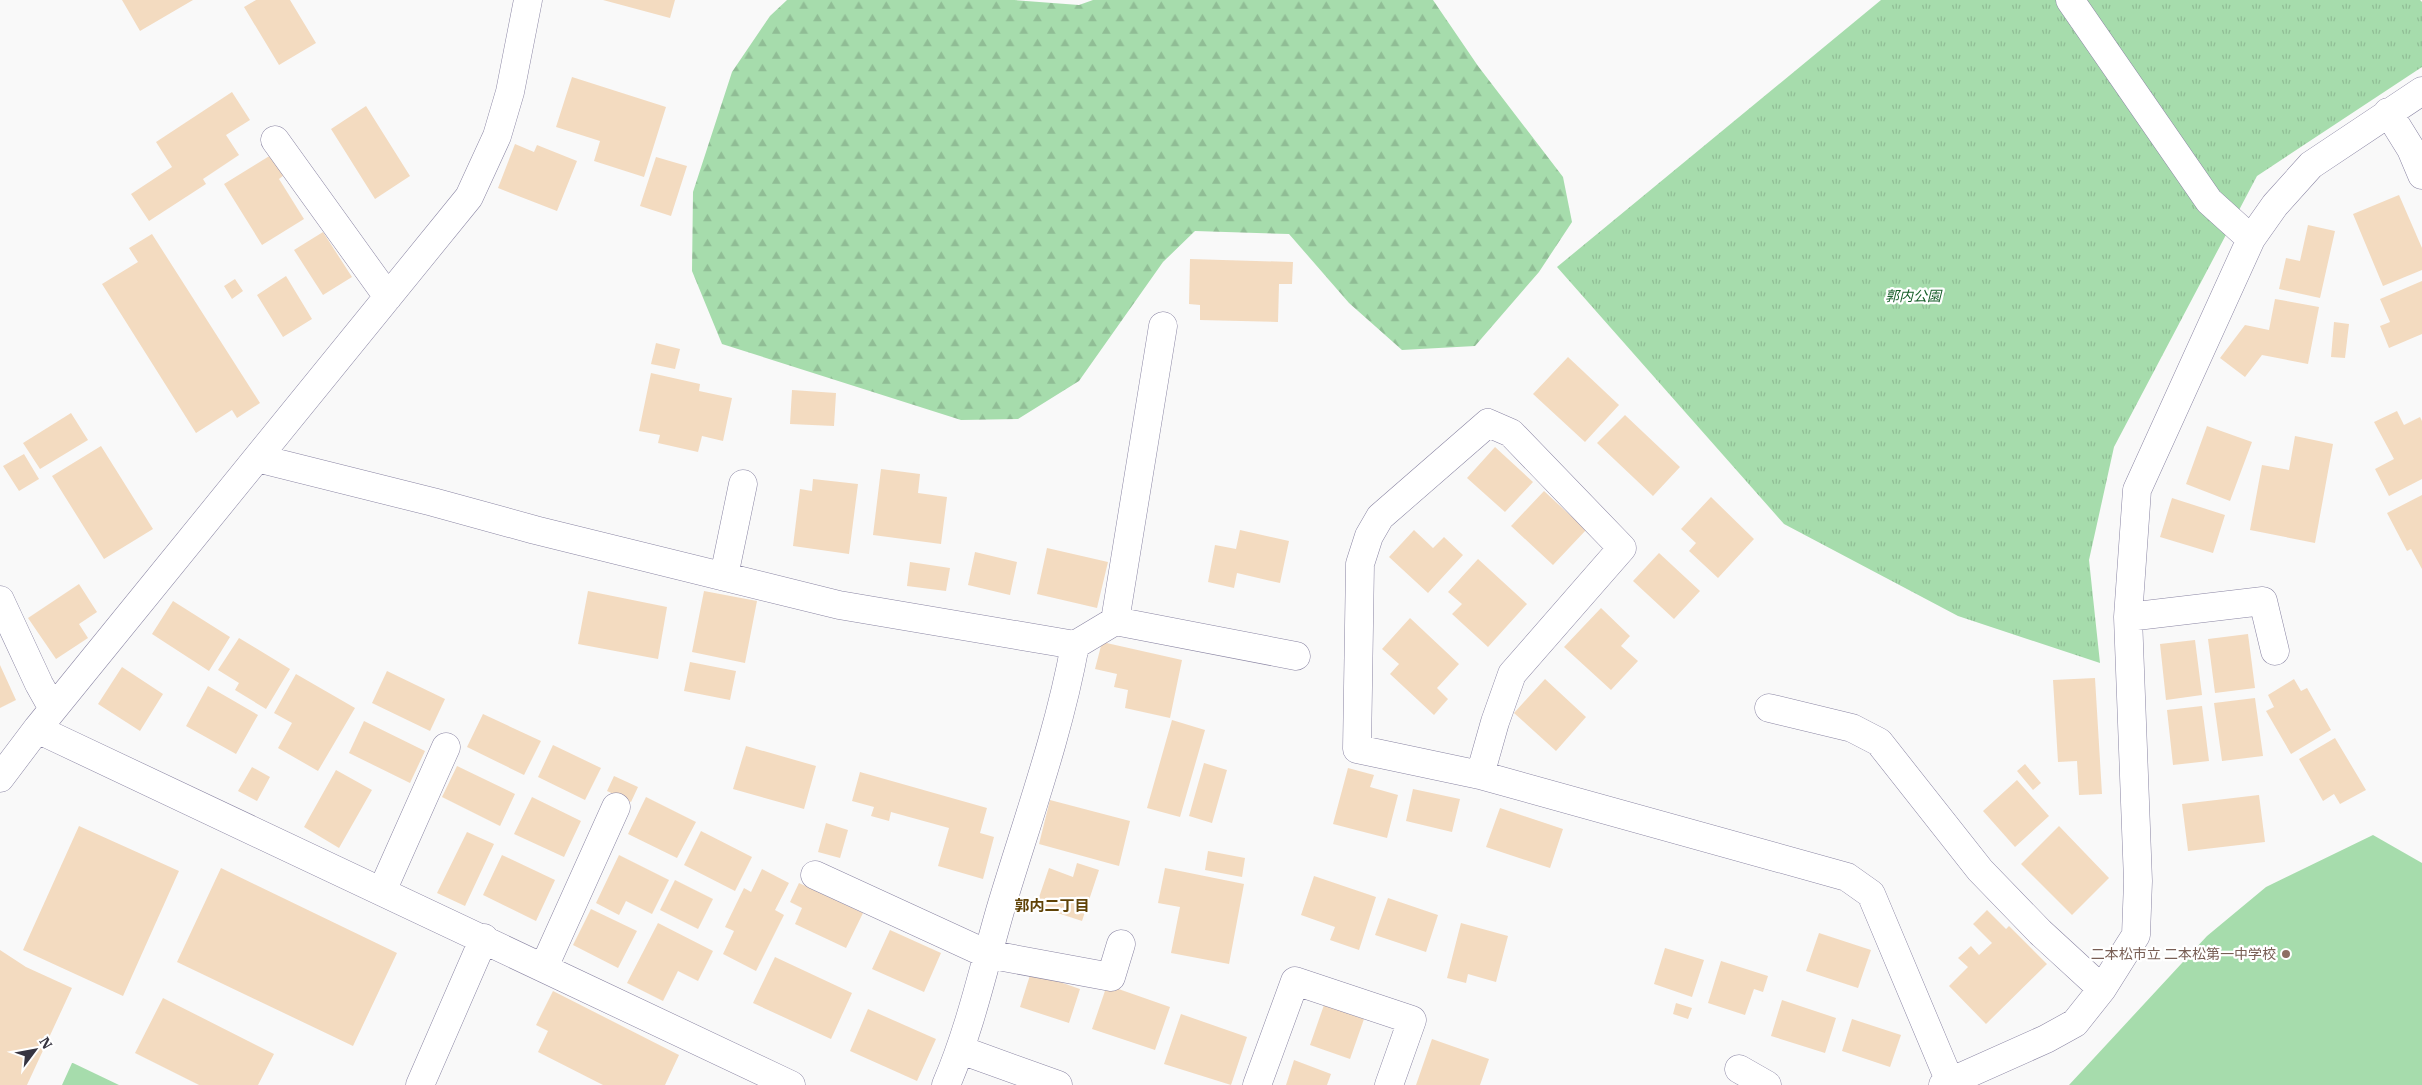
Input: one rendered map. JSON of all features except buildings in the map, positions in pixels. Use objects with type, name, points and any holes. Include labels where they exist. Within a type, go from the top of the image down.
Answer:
[{"type":"street","points":[[0,778],[45,719],[469,197],[496,136],[510,92],[528,0]]},
{"type":"street","points":[[2070,0],[2209,201],[2251,239]]},
{"type":"street","points":[[1480,775],[1495,722],[1512,674],[1622,548],[1511,433],[1488,423],[1380,517],[1369,536],[1360,564],[1357,749],[1480,775],[1847,877],[1870,894],[1946,1084],[2046,1039],[2074,1023],[2102,989],[2136,935],[2138,881],[2128,617],[2137,490],[2251,239],[2275,205],[2311,165],[2422,91]]},
{"type":"street","points":[[2388,112],[2411,149],[2422,174]]},
{"type":"street","points":[[274,140],[388,297]]},
{"type":"street","points":[[1115,621],[1163,326]]},
{"type":"street","points":[[257,458],[433,502],[544,533],[839,606],[1075,645],[1115,621],[1296,656]]},
{"type":"street","points":[[724,576],[743,484]]},
{"type":"street","points":[[0,600],[39,684],[45,719]]},
{"type":"street","points":[[2128,617],[2263,602],[2275,651]]},
{"type":"street","points":[[946,1085],[961,1050],[987,954],[1066,692],[1075,645]]},
{"type":"street","points":[[1769,708],[1852,728],[1879,742],[1980,870],[2040,932],[2102,989]]},
{"type":"street","points":[[45,719],[382,890],[791,1085]]},
{"type":"street","points":[[382,890],[446,747]]},
{"type":"street","points":[[544,967],[616,807]]},
{"type":"street","points":[[815,875],[987,954],[1111,976],[1121,944]]},
{"type":"street","points":[[420,1085],[484,938]]},
{"type":"street","points":[[1257,1085],[1295,981],[1412,1020],[1389,1085]]},
{"type":"street","points":[[961,1050],[1058,1085]]},
{"type":"street","points":[[1739,1068],[1767,1085]]},
{"type":"green space","points":[[787,0],[1014,0],[1079,5],[1093,0],[1433,0],[1478,66],[1563,177],[1572,222],[1539,272],[1475,346],[1402,350],[1349,303],[1289,234],[1195,231],[1163,262],[1079,381],[1018,419],[961,420],[722,344],[692,271],[693,192],[732,72],[770,16]]},
{"type":"green space","name":"郭内公園","points":[[1881,0],[2420,0],[2422,2],[2422,67],[2257,176],[2114,447],[2089,560],[2100,663],[1958,616],[1784,524],[1557,267]]},
{"type":"green space","name":"二本松市立 二本松第一中学校","points":[[2373,835],[2422,863],[2422,1085],[2069,1085],[2207,936],[2266,887]]},
{"type":"green space","points":[[73,1063],[119,1085],[62,1085]]},
{"type":"place","name":"二本松市立 二本松第一中学校","points":[[2286,954]]},
{"type":"district","name":"郭内二丁目","points":[[1052,906]]}]
